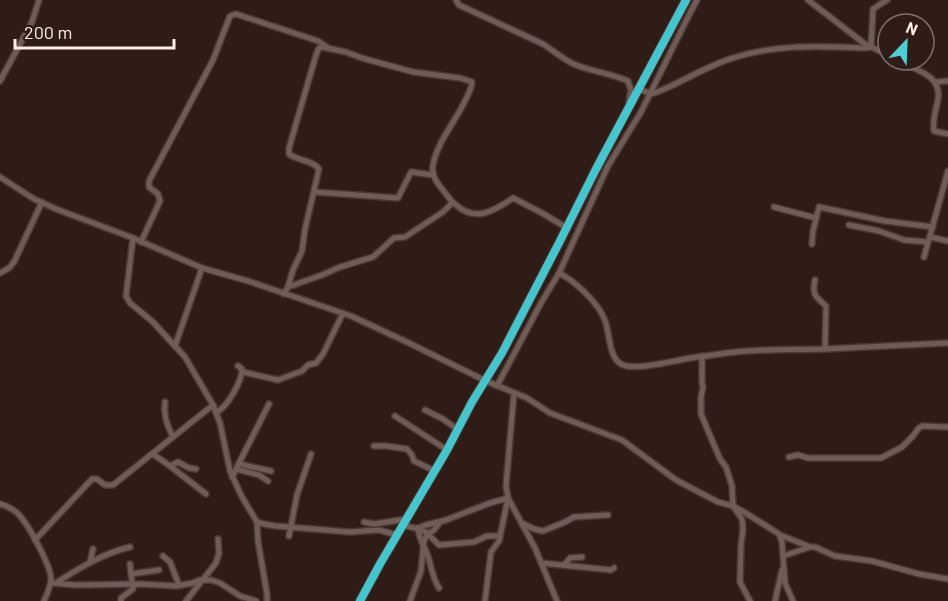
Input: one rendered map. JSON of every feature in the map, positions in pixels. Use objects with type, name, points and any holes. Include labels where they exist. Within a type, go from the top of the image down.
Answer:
[{"type":"highway","points":[[360,601],[486,381],[686,0]]},
{"type":"street","points":[[0,81],[32,22],[39,0]]},
{"type":"street","points":[[456,0],[459,5],[543,44],[575,64],[628,81],[631,90],[628,110]]},
{"type":"street","points":[[497,386],[541,303],[560,273],[608,165],[641,112],[698,0]]},
{"type":"street","points":[[808,0],[876,49]]},
{"type":"street","points":[[871,47],[873,9],[887,0]]},
{"type":"street","points":[[141,242],[160,201],[158,194],[149,187],[149,180],[213,60],[230,16],[236,14],[302,35],[318,41],[327,48]]},
{"type":"street","points":[[640,89],[650,94],[726,60],[748,53],[785,48],[871,47]]},
{"type":"street","points":[[284,294],[302,251],[319,172],[316,164],[289,154],[289,148],[319,48],[327,48],[413,72],[472,81],[471,88],[456,118],[439,147],[432,168],[452,203],[467,213],[479,214],[501,206],[513,198],[567,228]]},
{"type":"street","points":[[922,72],[936,82],[938,88],[939,98],[933,116],[934,131],[948,134]]},
{"type":"street","points":[[936,82],[948,81]]},
{"type":"street","points":[[924,257],[948,171]]},
{"type":"street","points":[[315,192],[398,198],[411,172],[434,175]]},
{"type":"street","points":[[0,177],[56,209],[133,238],[202,268],[343,313],[409,342],[486,381],[535,402],[556,415],[622,440],[676,480],[718,502],[733,506],[796,543],[815,547],[835,556],[880,563],[948,579]]},
{"type":"street","points":[[0,273],[14,262],[42,202]]},
{"type":"street","points":[[288,287],[373,257],[394,238],[405,237],[443,212],[452,203]]},
{"type":"street","points":[[774,207],[816,218]]},
{"type":"street","points":[[812,244],[819,207],[885,221],[933,227]]},
{"type":"street","points":[[849,225],[879,231],[904,240],[948,241]]},
{"type":"street","points":[[133,238],[126,296],[130,303],[153,322],[192,367],[217,412],[232,477],[257,522],[267,601]]},
{"type":"street","points":[[175,346],[202,268]]},
{"type":"street","points":[[560,273],[589,297],[602,313],[615,358],[628,367],[748,351],[948,343]]},
{"type":"street","points":[[815,280],[813,291],[826,306],[825,349]]},
{"type":"street","points":[[238,366],[243,372],[278,380],[316,363],[323,354],[343,313]]},
{"type":"street","points":[[702,356],[701,414],[720,459],[729,474],[733,506],[743,524],[740,582],[750,601]]},
{"type":"street","points":[[217,412],[227,403],[243,372]]},
{"type":"street","points":[[485,601],[491,552],[499,542],[508,498],[514,393]]},
{"type":"street","points":[[165,402],[165,419],[173,437]]},
{"type":"street","points":[[232,477],[269,404]]},
{"type":"street","points":[[35,540],[92,479],[97,479],[105,485],[113,484],[213,405]]},
{"type":"street","points":[[425,410],[457,429]]},
{"type":"street","points":[[395,416],[447,450]]},
{"type":"street","points":[[789,457],[798,455],[808,458],[881,458],[902,447],[922,426],[948,428]]},
{"type":"street","points":[[374,446],[407,449],[414,461],[435,471]]},
{"type":"street","points":[[153,454],[206,494]]},
{"type":"street","points":[[289,536],[297,495],[311,454]]},
{"type":"street","points":[[170,466],[178,462],[196,469]]},
{"type":"street","points":[[238,466],[271,471]]},
{"type":"street","points":[[238,466],[268,481]]},
{"type":"street","points":[[418,528],[440,522],[490,502],[508,498]]},
{"type":"street","points":[[508,498],[541,563],[557,601]]},
{"type":"street","points":[[0,504],[20,515],[35,540],[53,583]]},
{"type":"street","points":[[521,522],[543,531],[574,517],[608,515]]},
{"type":"street","points":[[257,522],[264,525],[350,532],[380,530],[397,535]]},
{"type":"street","points":[[364,522],[374,525],[404,522],[428,534],[439,545],[454,545],[474,542],[487,536],[500,536]]},
{"type":"street","points":[[410,601],[421,571],[422,544],[440,522]]},
{"type":"street","points":[[418,528],[418,537],[430,565],[432,577],[439,588]]},
{"type":"street","points":[[779,534],[782,542],[785,583],[793,601]]},
{"type":"street","points":[[186,601],[205,580],[216,563],[219,553],[218,539]]},
{"type":"street","points":[[44,601],[53,583],[115,550],[130,547]]},
{"type":"street","points":[[783,556],[810,547]]},
{"type":"street","points":[[90,562],[93,549]]},
{"type":"street","points":[[163,555],[170,562],[179,585]]},
{"type":"street","points":[[564,565],[570,558],[582,557]]},
{"type":"street","points":[[541,563],[611,570],[614,568]]},
{"type":"street","points":[[121,601],[121,598],[133,589],[130,564]]},
{"type":"street","points":[[775,601],[783,565]]},
{"type":"street","points":[[131,574],[159,570]]},
{"type":"street","points":[[53,583],[179,585],[211,580],[240,596],[256,601]]},
{"type":"street","points":[[413,594],[418,601]]}]
